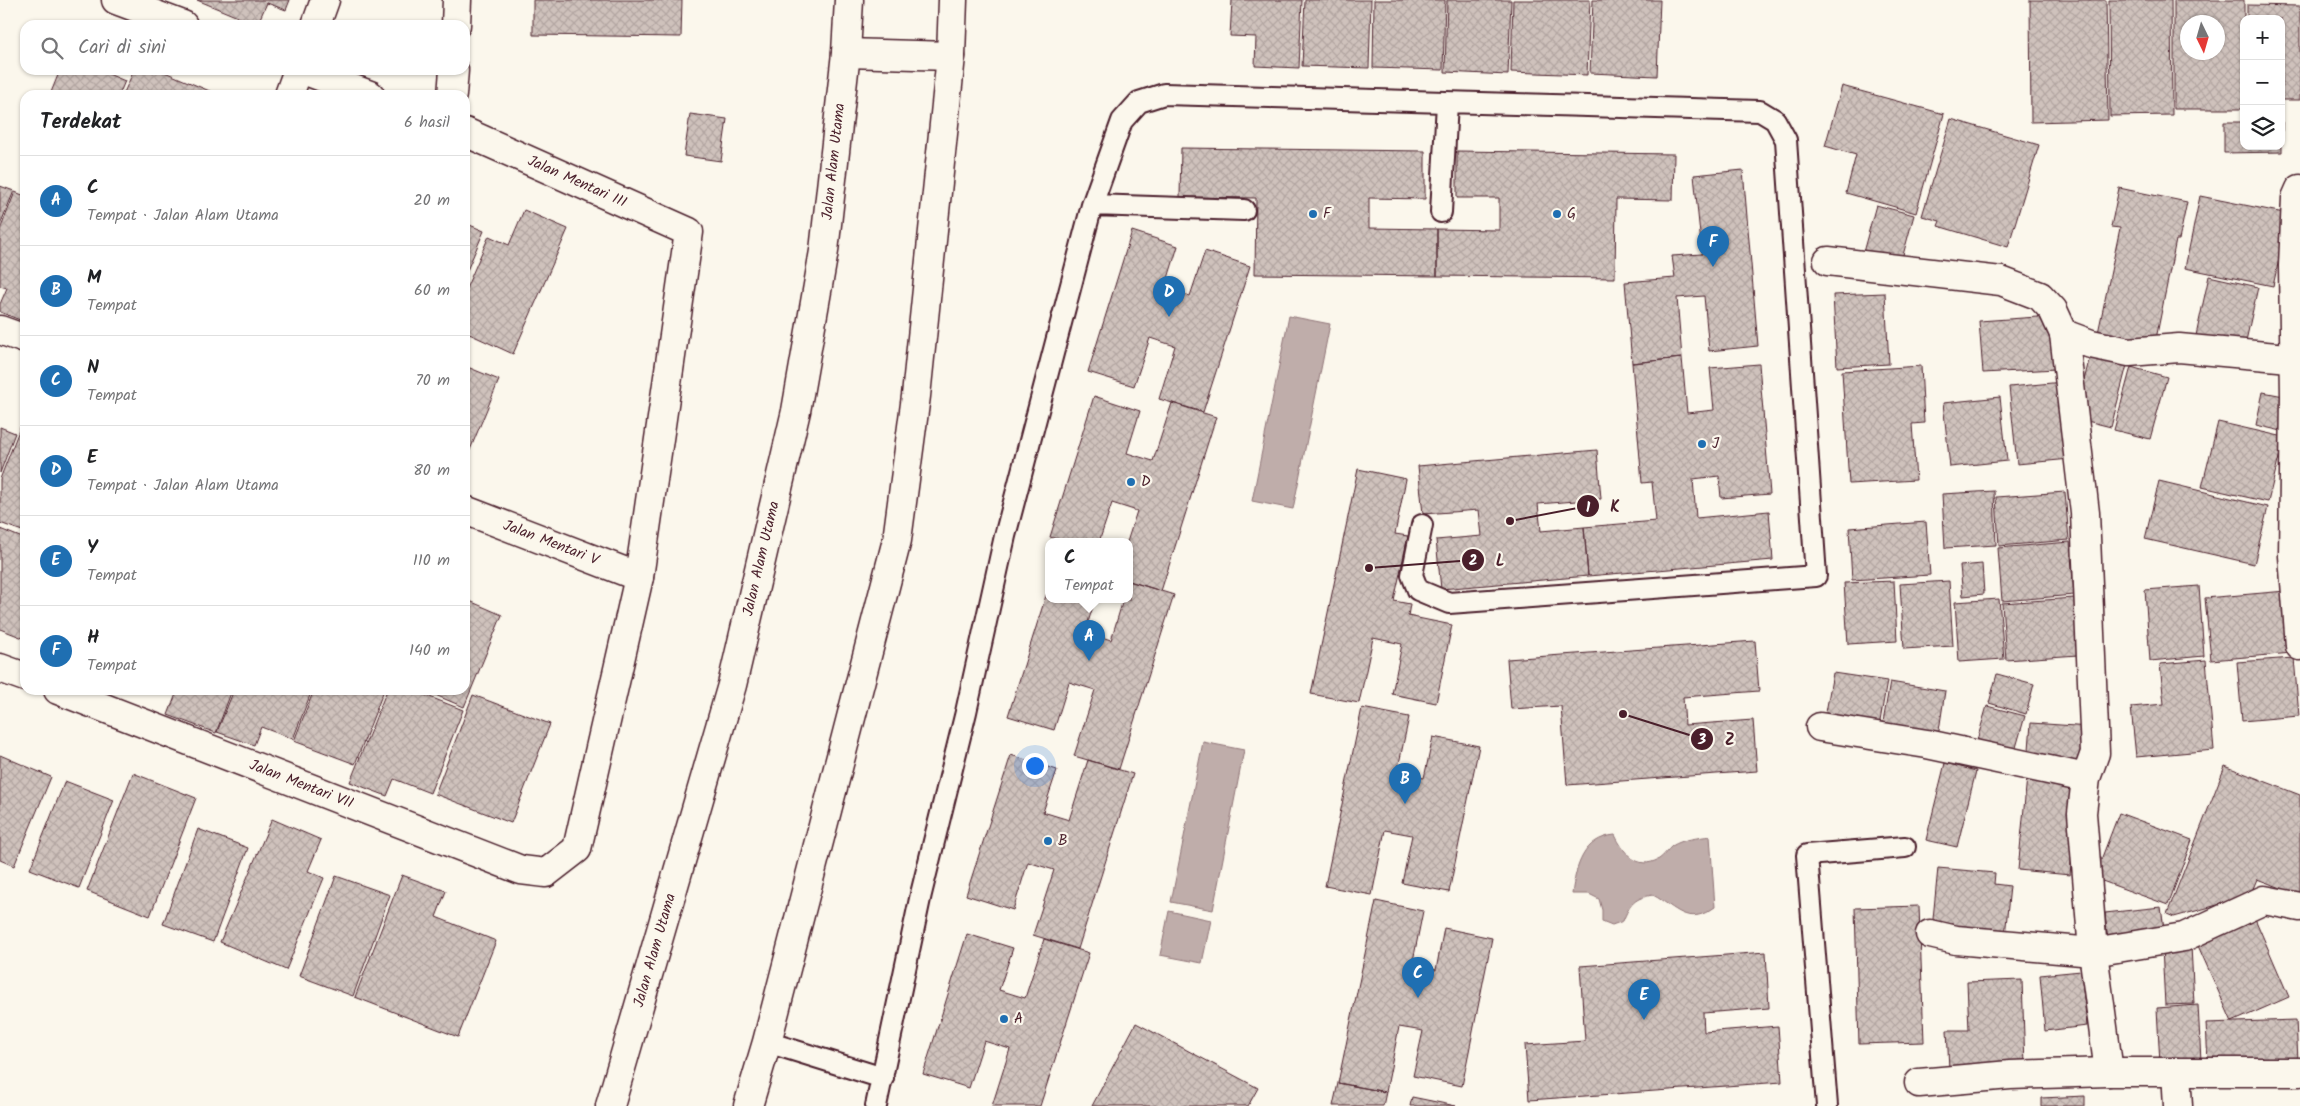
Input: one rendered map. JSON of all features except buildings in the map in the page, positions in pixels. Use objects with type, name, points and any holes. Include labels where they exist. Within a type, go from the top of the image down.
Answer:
[{"type":"street","points":[[116,0],[170,20]]},
{"type":"street","points":[[318,20],[326,0]]},
{"type":"street","points":[[456,20],[457,0]]},
{"type":"street","name":"Jalan Alam Utama","points":[[610,1106],[732,685],[796,411],[824,251],[850,0]]},
{"type":"street","points":[[749,1106],[897,540],[916,396],[951,56],[953,0]]},
{"type":"street","points":[[846,53],[951,56]]},
{"type":"street","points":[[291,90],[296,75]]},
{"type":"street","points":[[316,75],[357,90]]},
{"type":"street","points":[[452,90],[454,75]]},
{"type":"street","name":"Jalan Mentari III","points":[[470,134],[689,232],[639,577]]},
{"type":"street","points":[[2299,630],[2293,556],[2297,359],[2293,266],[2296,198],[2300,189]]},
{"type":"street","points":[[1828,261],[2001,281],[2040,296],[2053,310],[2064,334],[2084,512],[2095,754],[2086,778],[2082,812],[2093,952],[2109,1072]]},
{"type":"street","points":[[0,330],[20,337]]},
{"type":"street","points":[[2064,334],[2091,344],[2129,352],[2179,348],[2297,359]]},
{"type":"street","name":"Jalan Mentari V","points":[[470,512],[639,577]]},
{"type":"street","name":"Jalan Mentari VII","points":[[71,695],[521,870],[546,873],[578,849],[639,577]]},
{"type":"street","points":[[0,668],[20,675]]},
{"type":"street","points":[[1820,727],[1927,744],[2086,778]]},
{"type":"street","points":[[1930,934],[1956,940],[2093,952],[2184,937],[2264,900],[2300,907]]},
{"type":"street","points":[[1919,1083],[2010,1075],[2109,1072],[2300,1072]]},
{"type":"street","points":[[2176,1072],[2178,1106]]},
{"type":"lane","points":[[876,1106],[921,894],[966,712],[1005,536],[1092,205],[1122,121],[1139,102],[1164,94],[1760,111],[1775,120],[1786,140],[1816,576],[1449,603],[1418,590],[1412,575],[1422,525]]},
{"type":"lane","points":[[1441,212],[1447,103]]},
{"type":"lane","points":[[1092,205],[1244,210]]},
{"type":"lane","points":[[1827,1106],[1807,856],[1905,847]]},
{"type":"lane","points":[[767,1042],[883,1078]]},
{"type":"shaded area","points":[[1289,316],[1330,324],[1293,509],[1252,501]]},
{"type":"shaded area","points":[[1203,742],[1244,750],[1213,910],[1171,902]]},
{"type":"shaded area","points":[[1615,835],[1627,854],[1644,863],[1659,859],[1672,846],[1681,842],[1710,836],[1715,907],[1705,913],[1689,915],[1676,910],[1653,895],[1637,900],[1628,910],[1623,921],[1612,925],[1602,921],[1599,899],[1589,894],[1572,894],[1579,864],[1588,848],[1604,837]]},
{"type":"shaded area","points":[[1169,911],[1211,920],[1202,963],[1160,955]]},
{"type":"place","name":"F","points":[[1313,214]]},
{"type":"place","name":"G","points":[[1557,214]]},
{"type":"place","name":"H","points":[[1713,267]]},
{"type":"place","name":"E","points":[[1169,317]]},
{"type":"place","name":"J","points":[[1702,444]]},
{"type":"place","name":"D","points":[[1131,482]]},
{"type":"place","name":"K","points":[[1510,521]]},
{"type":"place","name":"L","points":[[1369,568]]},
{"type":"place","name":"C","points":[[1089,661]]},
{"type":"place","name":"Z","points":[[1623,714]]},
{"type":"place","name":"M","points":[[1405,804]]},
{"type":"place","name":"B","points":[[1048,841]]},
{"type":"place","name":"N","points":[[1418,998]]},
{"type":"place","name":"A","points":[[1004,1019]]},
{"type":"place","name":"Y","points":[[1644,1020]]}]
